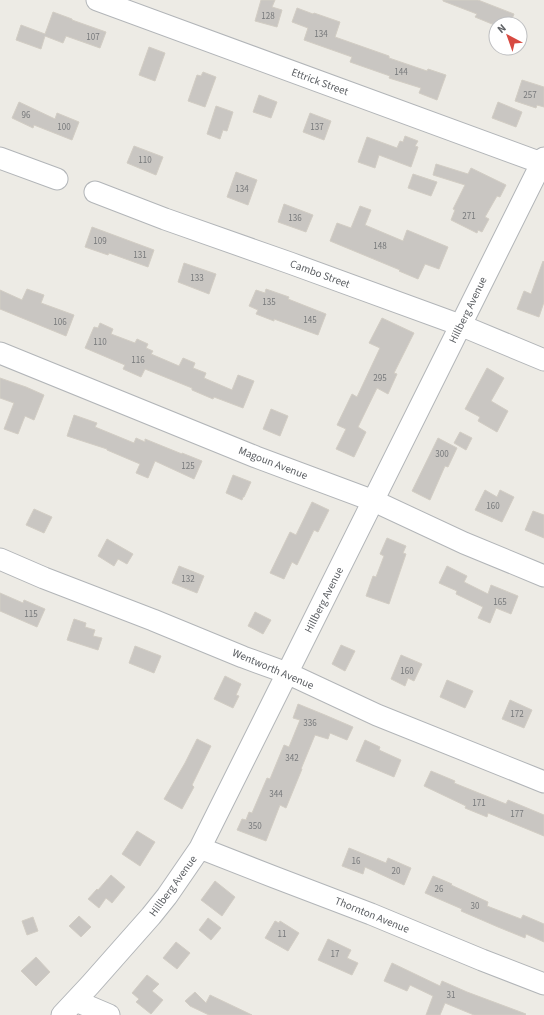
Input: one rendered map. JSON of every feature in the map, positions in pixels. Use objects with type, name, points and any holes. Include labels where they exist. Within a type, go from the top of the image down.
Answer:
[{"type":"street","name":"Ettrick Street","points":[[97,0],[543,162]]},
{"type":"street","points":[[0,158],[58,179]]},
{"type":"street","name":"Hillberg Avenue","points":[[69,1008],[151,916],[175,886],[200,848],[374,501],[460,325],[543,162]]},
{"type":"street","name":"Cambo Street","points":[[95,192],[165,219],[298,265],[460,325],[544,360]]},
{"type":"street","name":"Magoun Avenue","points":[[0,353],[256,457],[374,501],[464,543],[544,576]]},
{"type":"street","name":"Wentworth Avenue","points":[[0,559],[44,578],[287,673],[377,715],[544,782]]},
{"type":"street","name":"Thornton Avenue","points":[[200,848],[371,914],[544,984]]},
{"type":"street","points":[[69,1008],[109,1015]]},
{"type":"building","points":[[261,0],[275,0],[272,7],[282,10],[277,27],[255,21]]},
{"type":"building","points":[[478,0],[514,14],[513,16],[488,16],[488,22],[475,17],[477,14],[443,1]]},
{"type":"building","points":[[297,8],[340,22],[335,37],[389,56],[389,58],[427,71],[428,69],[446,75],[437,100],[419,93],[421,88],[389,78],[390,76],[350,62],[352,57],[304,40],[308,28],[292,22]]},
{"type":"building","points":[[53,12],[106,32],[100,48],[66,36],[63,43],[45,36],[41,49],[16,40],[21,25],[45,34]]},
{"type":"building","points":[[149,47],[165,53],[155,81],[139,75]]},
{"type":"building","points":[[203,72],[216,77],[205,107],[188,101],[197,75],[201,76]]},
{"type":"building","points":[[522,80],[544,87],[544,107],[537,105],[536,108],[515,101]]},
{"type":"building","points":[[259,95],[277,102],[271,118],[253,112]]},
{"type":"building","points":[[19,102],[55,119],[57,113],[79,122],[72,140],[34,125],[33,128],[12,118]]},
{"type":"building","points":[[498,102],[522,112],[516,127],[492,118]]},
{"type":"building","points":[[216,106],[233,112],[227,131],[223,130],[220,139],[207,134]]},
{"type":"building","points":[[310,113],[331,121],[324,140],[303,132]]},
{"type":"building","points":[[405,136],[418,141],[415,146],[418,147],[411,167],[379,155],[375,168],[358,162],[367,137],[397,148],[400,141],[403,142]]},
{"type":"building","points":[[134,146],[163,157],[156,175],[127,163]]},
{"type":"building","points":[[436,164],[468,174],[471,168],[506,185],[500,197],[497,196],[485,217],[489,219],[482,232],[478,230],[477,233],[451,220],[455,210],[453,209],[465,185],[433,175]]},
{"type":"building","points":[[236,172],[257,180],[248,205],[227,197]]},
{"type":"building","points":[[413,174],[437,182],[431,196],[408,188]]},
{"type":"building","points":[[284,204],[313,215],[306,232],[278,222]]},
{"type":"building","points":[[360,206],[371,210],[365,225],[403,241],[407,230],[448,247],[439,269],[425,264],[418,279],[330,241],[337,223],[351,228]]},
{"type":"building","points":[[92,227],[154,250],[148,267],[109,253],[108,255],[85,247]]},
{"type":"building","points":[[543,261],[544,302],[539,317],[517,309],[524,291],[531,294]]},
{"type":"building","points":[[184,263],[216,274],[209,294],[178,282]]},
{"type":"building","points":[[27,289],[44,295],[41,303],[74,315],[66,336],[0,309],[0,290],[22,300]]},
{"type":"building","points":[[266,289],[289,297],[288,299],[326,314],[318,335],[256,314],[258,310],[249,306],[256,290],[265,293]]},
{"type":"building","points":[[382,318],[414,333],[394,373],[397,374],[388,394],[377,388],[358,427],[366,432],[354,457],[336,449],[346,429],[337,425],[352,394],[357,397],[380,348],[369,343]]},
{"type":"building","points":[[100,323],[113,329],[111,334],[135,343],[137,339],[148,344],[146,348],[153,351],[151,354],[179,366],[183,358],[195,363],[193,368],[206,373],[204,378],[232,390],[238,375],[254,381],[243,408],[214,397],[213,399],[192,390],[192,388],[145,369],[141,377],[123,369],[125,365],[85,348],[94,327],[98,328]]},
{"type":"building","points":[[487,368],[504,378],[491,401],[508,411],[497,432],[478,421],[480,417],[465,409]]},
{"type":"building","points":[[0,378],[44,395],[34,420],[25,416],[18,434],[4,429],[14,403],[0,398]]},
{"type":"building","points":[[271,409],[288,416],[280,436],[263,429]]},
{"type":"building","points":[[74,415],[97,423],[95,427],[134,443],[136,438],[145,442],[145,439],[202,461],[194,479],[155,461],[148,478],[136,473],[140,464],[107,449],[67,436]]},
{"type":"building","points":[[460,432],[472,438],[466,450],[454,443]]},
{"type":"building","points":[[438,438],[457,448],[448,467],[445,466],[430,500],[412,491]]},
{"type":"building","points":[[233,475],[251,482],[242,500],[226,493]]},
{"type":"building","points":[[485,490],[497,497],[500,490],[514,497],[502,522],[475,510]]},
{"type":"building","points":[[312,502],[329,510],[318,532],[314,530],[297,565],[292,562],[284,579],[270,573],[290,532],[296,535]]},
{"type":"building","points":[[34,509],[52,517],[44,533],[26,525]]},
{"type":"building","points":[[533,511],[544,515],[544,538],[525,530]]},
{"type":"building","points":[[387,538],[406,546],[403,553],[406,554],[389,604],[366,596],[373,576],[376,577],[384,556],[380,554]]},
{"type":"building","points":[[107,539],[133,554],[127,564],[118,559],[114,566],[98,556]]},
{"type":"building","points":[[179,566],[204,576],[197,593],[172,583]]},
{"type":"building","points":[[447,566],[467,576],[464,582],[488,594],[491,585],[518,596],[511,614],[496,608],[490,623],[478,618],[483,607],[456,594],[457,591],[439,583]]},
{"type":"building","points":[[0,593],[23,603],[24,600],[45,609],[37,627],[0,611]]},
{"type":"building","points":[[255,612],[271,620],[263,634],[248,626]]},
{"type":"building","points":[[74,619],[86,623],[85,627],[95,630],[93,636],[102,638],[98,650],[67,640]]},
{"type":"building","points":[[341,645],[355,651],[345,671],[332,664]]},
{"type":"building","points":[[135,646],[161,656],[154,673],[129,663]]},
{"type":"building","points":[[401,655],[422,664],[414,681],[408,678],[405,686],[391,679]]},
{"type":"building","points":[[225,676],[241,684],[236,695],[239,696],[233,708],[214,699]]},
{"type":"building","points":[[447,680],[473,691],[465,708],[440,697]]},
{"type":"building","points":[[510,700],[532,710],[524,728],[502,719]]},
{"type":"building","points":[[298,704],[353,727],[347,740],[330,733],[328,739],[315,735],[286,808],[280,805],[266,841],[237,830],[242,819],[246,820],[249,812],[252,813],[267,778],[270,779],[284,745],[289,747],[300,720],[293,718]]},
{"type":"building","points":[[197,739],[211,746],[192,785],[194,787],[182,809],[164,799]]},
{"type":"building","points":[[365,740],[380,747],[379,750],[401,760],[394,777],[356,761]]},
{"type":"building","points":[[431,771],[455,781],[454,783],[506,804],[508,800],[544,815],[544,836],[488,813],[487,817],[465,808],[466,806],[424,786]]},
{"type":"building","points":[[137,831],[155,842],[140,866],[122,854]]},
{"type":"building","points":[[349,848],[386,863],[388,858],[411,868],[404,885],[365,867],[363,874],[342,866]]},
{"type":"building","points":[[111,875],[125,887],[112,903],[106,898],[99,908],[88,899]]},
{"type":"building","points":[[433,876],[488,902],[487,906],[521,919],[523,915],[544,924],[544,942],[526,934],[525,938],[498,927],[425,893]]},
{"type":"building","points":[[215,881],[235,897],[222,916],[201,900]]},
{"type":"building","points":[[79,916],[91,927],[81,937],[69,926]]},
{"type":"building","points":[[33,917],[38,931],[27,935],[22,921]]},
{"type":"building","points":[[208,918],[221,928],[211,940],[199,930]]},
{"type":"building","points":[[275,921],[279,923],[280,921],[299,933],[288,951],[265,938]]},
{"type":"building","points":[[328,939],[351,950],[347,958],[358,963],[352,975],[318,960]]},
{"type":"building","points":[[176,942],[190,953],[177,969],[163,958]]},
{"type":"building","points":[[36,957],[50,972],[36,986],[21,971]]},
{"type":"building","points":[[392,963],[440,986],[442,981],[526,1014],[474,1015],[445,1003],[440,1015],[426,1015],[433,996],[410,985],[407,991],[384,981]]},
{"type":"building","points":[[147,975],[159,984],[152,991],[163,1000],[151,1014],[136,1002],[139,999],[132,993]]},
{"type":"building","points":[[195,992],[206,1003],[210,995],[252,1015],[209,1015],[190,1006],[185,1001]]}]
